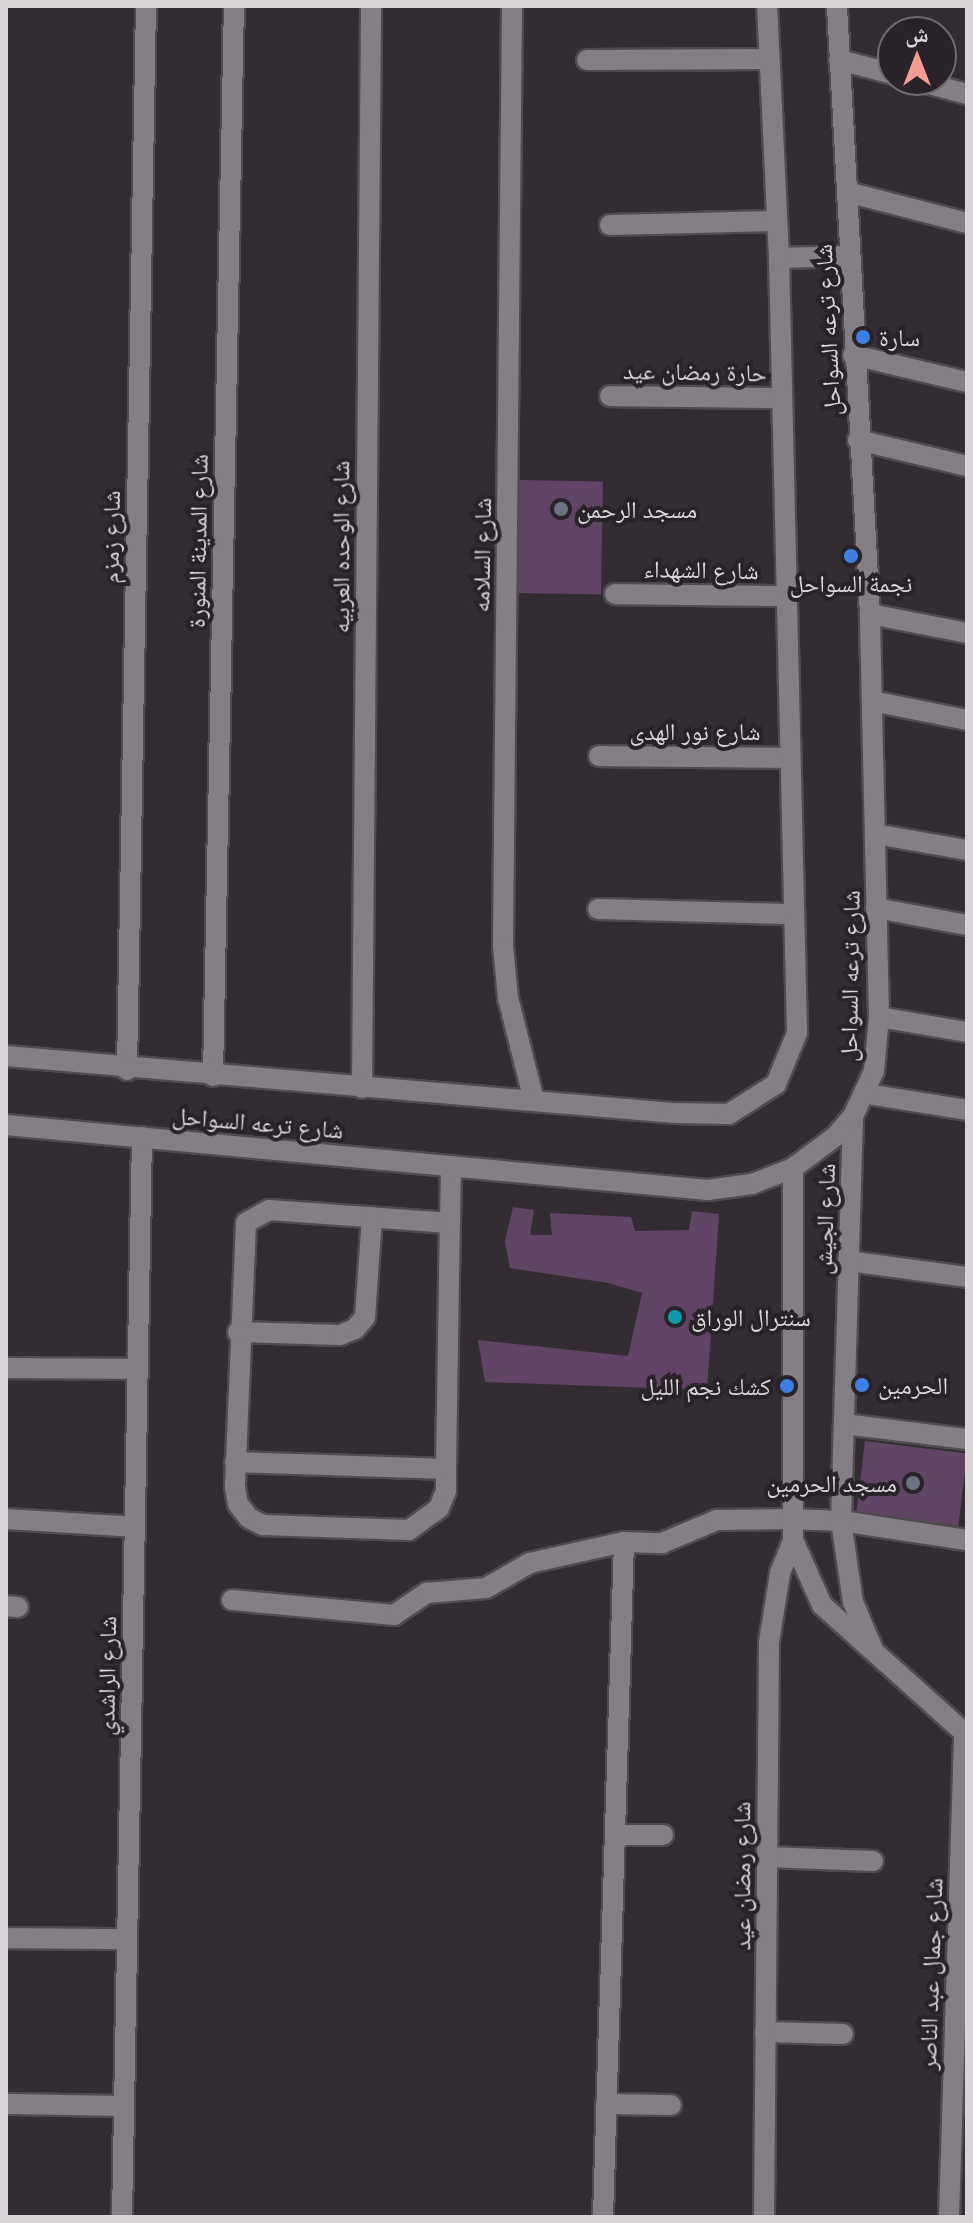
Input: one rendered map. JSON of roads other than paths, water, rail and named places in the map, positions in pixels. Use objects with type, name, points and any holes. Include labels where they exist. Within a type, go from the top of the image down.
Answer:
[{"type":"street","name":"شارع زمزم","points":[[127,1070],[146,6]]},
{"type":"street","name":"شارع المدينة المنورة","points":[[213,1076],[234,6]]},
{"type":"street","name":"شارع الوحده العربيه","points":[[362,1088],[371,6]]},
{"type":"street","name":"شارع السلامه","points":[[512,6],[503,946],[508,998],[534,1101]]},
{"type":"street","name":"شارع ترعه السواحل","points":[[6,1056],[127,1070],[729,1114],[776,1084],[797,1033],[779,258],[767,6]]},
{"type":"street","name":"شارع ترعه السواحل","points":[[6,1125],[708,1190],[752,1184],[793,1168],[836,1136],[853,1116],[867,1094],[879,1017],[870,614],[853,355],[837,6]]},
{"type":"street","points":[[587,60],[769,59]]},
{"type":"street","points":[[839,60],[877,70]]},
{"type":"street","points":[[847,192],[967,223]]},
{"type":"street","points":[[610,225],[776,221]]},
{"type":"street","points":[[779,258],[850,256]]},
{"type":"street","points":[[853,355],[967,382]]},
{"type":"street","name":"حارة رمضان عيد","points":[[610,396],[780,398]]},
{"type":"street","points":[[858,440],[967,466]]},
{"type":"street","name":"شارع الشهداء","points":[[615,594],[786,596]]},
{"type":"street","points":[[870,614],[967,633]]},
{"type":"street","points":[[872,701],[967,720]]},
{"type":"street","name":"شارع نور الهدى","points":[[599,756],[789,758]]},
{"type":"street","points":[[875,834],[967,850]]},
{"type":"street","points":[[876,908],[967,925]]},
{"type":"street","points":[[598,909],[794,914]]},
{"type":"street","points":[[879,1017],[967,1032]]},
{"type":"street","points":[[867,1094],[967,1110]]},
{"type":"street","name":"شارع الجيش","points":[[853,1116],[841,1521],[853,1602],[876,1654]]},
{"type":"street","name":"شارع الراشدي","points":[[122,2217],[142,1137]]},
{"type":"street","points":[[450,1223],[269,1210],[256,1214],[243,1237],[235,1462],[238,1504],[263,1525],[409,1530],[439,1508],[446,1469],[451,1166]]},
{"type":"street","name":"شارع الجيش","points":[[793,1168],[792,1529],[822,1605],[965,1733]]},
{"type":"street","points":[[238,1332],[340,1335],[355,1329],[365,1317],[372,1217]]},
{"type":"street","points":[[848,1261],[967,1277]]},
{"type":"street","points":[[6,1368],[138,1369]]},
{"type":"street","points":[[844,1424],[967,1439]]},
{"type":"street","points":[[235,1462],[446,1469]]},
{"type":"street","points":[[6,1519],[135,1527]]},
{"type":"street","points":[[232,1600],[394,1615],[427,1593],[486,1588],[530,1563],[624,1542],[662,1543],[717,1520],[792,1529],[841,1521],[967,1540]]},
{"type":"street","name":"شارع رمضان عيد","points":[[764,2217],[769,1642],[780,1573],[792,1529]]},
{"type":"street","points":[[603,2217],[624,1542]]},
{"type":"street","name":"شارع جمال عبد الناصر","points":[[949,2217],[965,1733]]},
{"type":"street","points":[[615,1835],[663,1835]]},
{"type":"street","points":[[767,1857],[873,1861]]},
{"type":"street","points":[[6,1938],[127,1939]]},
{"type":"street","points":[[765,2032],[843,2034]]},
{"type":"street","points":[[6,2104],[124,2106]]},
{"type":"street","points":[[606,2104],[671,2105]]},
{"type":"place","name":"سارة","points":[[863,337]]},
{"type":"place","name":"مسجد الرحمن","points":[[561,509]]},
{"type":"place","name":"نجمة السواحل","points":[[851,556]]},
{"type":"place","name":"سنترال الوراق","points":[[675,1317]]},
{"type":"place","name":"الحرمين","points":[[862,1385]]},
{"type":"place","name":"كشك نجم الليل","points":[[787,1386]]},
{"type":"place","name":"مسجد الحرمين","points":[[913,1483]]}]
